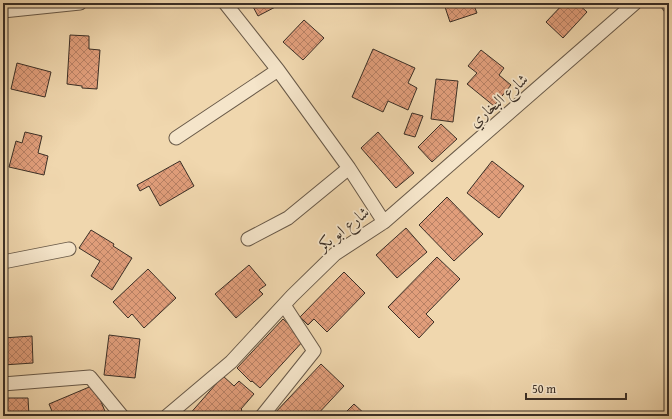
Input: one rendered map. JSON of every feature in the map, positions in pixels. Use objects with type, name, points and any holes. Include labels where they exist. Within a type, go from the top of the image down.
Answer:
[{"type":"street","points":[[3,11],[80,3]]},
{"type":"street","name":"شارع ابو بكر","points":[[167,416],[231,362],[284,305],[335,254],[384,222],[349,168],[278,70],[225,3]]},
{"type":"street","name":"شارع البخاري","points":[[384,222],[635,3]]},
{"type":"street","points":[[176,138],[278,70]]},
{"type":"street","points":[[248,239],[288,218],[349,168]]},
{"type":"street","points":[[3,262],[69,249]]},
{"type":"street","points":[[262,416],[314,351],[284,305]]},
{"type":"street","points":[[3,384],[90,377],[122,416]]},
{"type":"building","points":[[251,3],[283,3],[258,16]]},
{"type":"building","points":[[299,3],[309,3],[301,7]]},
{"type":"building","points":[[473,3],[477,13],[450,22],[444,4]]},
{"type":"building","points":[[564,3],[577,3],[587,12],[563,38],[546,22]]},
{"type":"building","points":[[304,20],[324,38],[303,60],[283,42]]},
{"type":"building","points":[[70,35],[89,36],[89,49],[100,50],[97,89],[82,88],[82,86],[67,84]]},
{"type":"building","points":[[373,49],[415,68],[408,83],[417,88],[408,110],[388,101],[383,112],[352,97]]},
{"type":"building","points":[[481,50],[504,68],[499,75],[511,85],[494,106],[467,84],[477,73],[468,66]]},
{"type":"building","points":[[17,63],[51,72],[45,97],[11,89]]},
{"type":"building","points":[[436,79],[458,81],[453,122],[431,119]]},
{"type":"building","points":[[412,113],[423,116],[415,137],[404,134]]},
{"type":"building","points":[[441,124],[457,139],[432,162],[418,147]]},
{"type":"building","points":[[25,132],[42,136],[38,153],[48,156],[44,175],[9,167],[16,141],[22,143]]},
{"type":"building","points":[[378,132],[414,173],[396,188],[361,148]]},
{"type":"building","points":[[180,161],[194,186],[160,206],[149,186],[140,191],[137,185]]},
{"type":"building","points":[[492,161],[524,186],[499,218],[467,193]]},
{"type":"building","points":[[447,197],[483,234],[454,261],[419,225]]},
{"type":"building","points":[[406,228],[427,252],[397,278],[376,255]]},
{"type":"building","points":[[91,230],[114,244],[113,246],[132,258],[112,290],[91,276],[100,261],[79,248]]},
{"type":"building","points":[[437,257],[460,279],[426,314],[434,322],[419,338],[388,307]]},
{"type":"building","points":[[249,265],[266,285],[259,290],[263,294],[236,318],[215,294]]},
{"type":"building","points":[[148,269],[176,298],[144,328],[132,314],[128,318],[113,302]]},
{"type":"building","points":[[344,272],[365,293],[327,332],[314,319],[308,325],[300,317]]},
{"type":"building","points":[[283,319],[305,339],[260,388],[252,381],[251,382],[237,368]]},
{"type":"building","points":[[109,335],[140,339],[135,378],[104,375]]},
{"type":"building","points":[[32,336],[33,363],[3,365],[3,338]]},
{"type":"building","points":[[321,364],[344,386],[316,416],[272,416]]},
{"type":"building","points":[[223,376],[234,386],[239,381],[254,394],[241,409],[242,410],[238,416],[188,416]]},
{"type":"building","points":[[94,385],[107,416],[54,416],[49,404]]},
{"type":"building","points":[[3,398],[28,398],[29,416],[3,416]]},
{"type":"building","points":[[354,404],[367,416],[342,416]]}]
